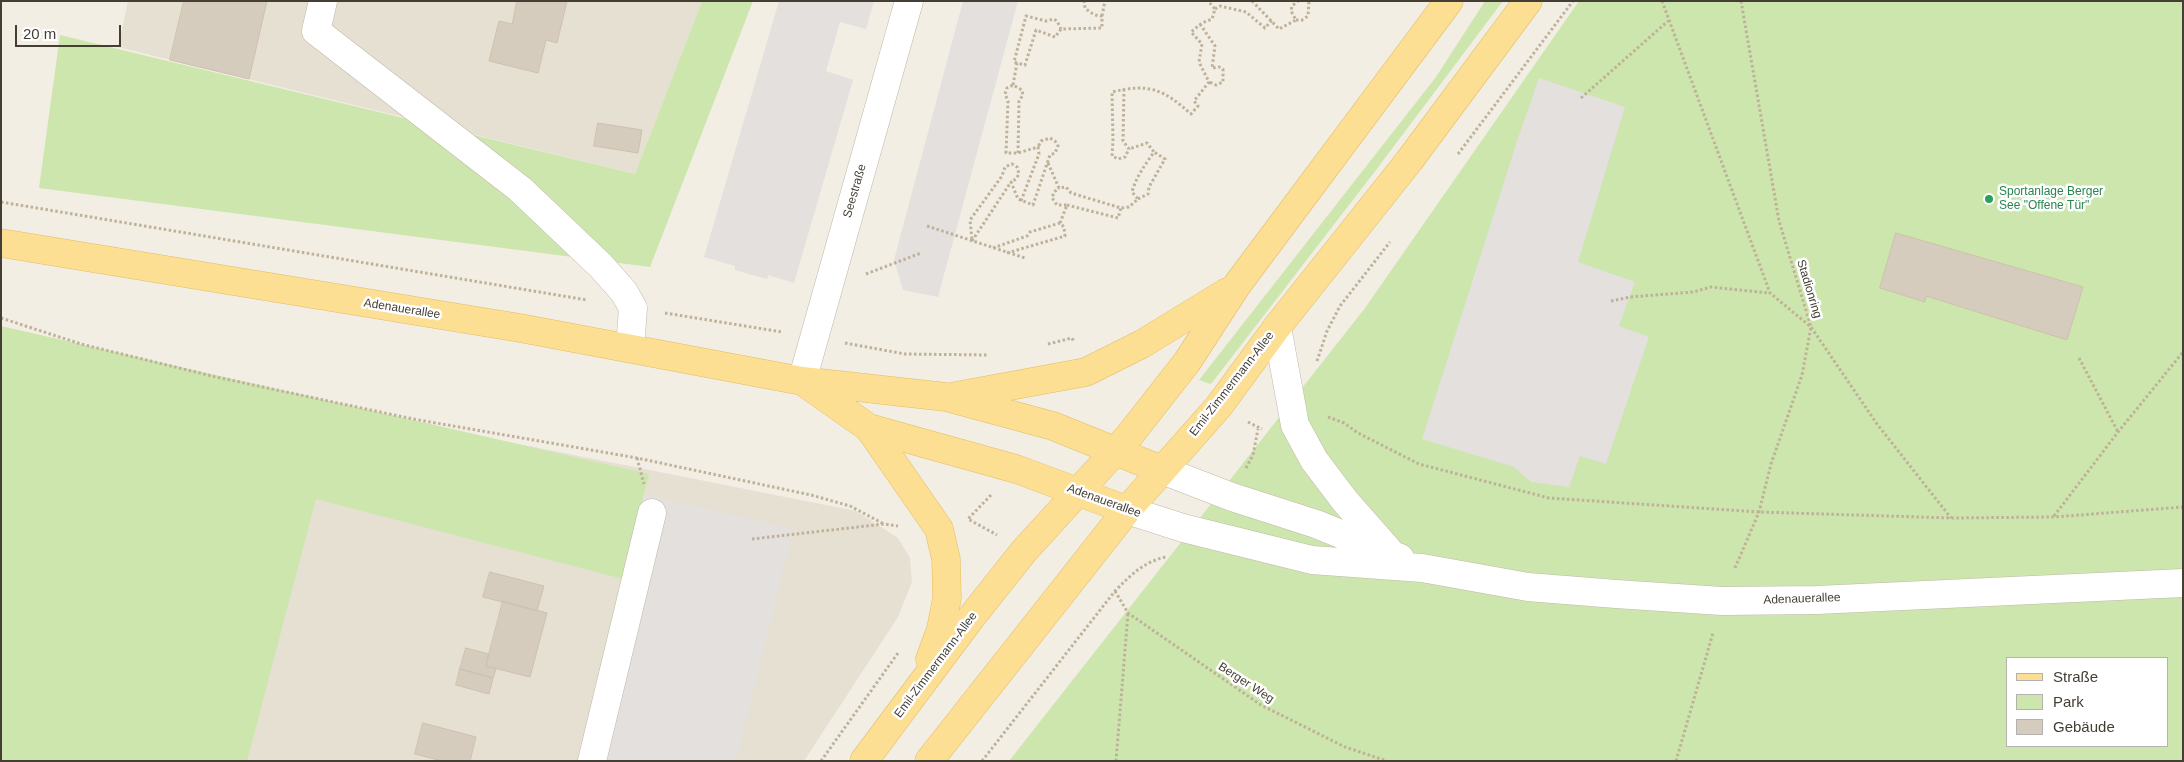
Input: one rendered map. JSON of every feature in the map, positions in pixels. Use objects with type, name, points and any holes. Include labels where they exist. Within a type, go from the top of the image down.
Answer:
[{"type":"main road","name":"Emil-Zimmermann-Allee","points":[[864,761],[920,685],[1024,551],[1077,490],[1129,436],[1187,362],[1237,285],[1449,1]]},
{"type":"main road","name":"Emil-Zimmermann-Allee","points":[[929,761],[1127,510],[1219,406],[1277,327],[1409,161],[1528,1]]},
{"type":"main road","name":"Adenauerallee","points":[[1,243],[630,348],[802,381],[946,397],[1053,426],[1162,470]]},
{"type":"main road","points":[[946,397],[1086,372],[1142,344],[1237,285]]},
{"type":"main road","name":"Adenauerallee","points":[[802,381],[869,428],[1016,469],[1127,510]]},
{"type":"main road","points":[[869,428],[939,529],[946,558],[947,598],[941,629],[920,685]]},
{"type":"street","points":[[323,1],[316,31],[520,189],[601,266],[624,292],[633,308],[630,348]]},
{"type":"street","name":"Seestraße","points":[[802,381],[909,1]]},
{"type":"street","points":[[1277,327],[1295,425],[1314,460],[1345,501],[1393,556]]},
{"type":"street","name":"Adenauerallee","points":[[1162,470],[1232,497],[1316,524],[1422,568]]},
{"type":"street","name":"Adenauerallee","points":[[1127,510],[1183,528],[1312,560],[1422,568],[1528,587],[1722,601],[1826,599],[2183,582]]},
{"type":"street","points":[[592,761],[652,513]]},
{"type":"path","points":[[1084,1],[1085,8],[1096,16],[1102,16]]},
{"type":"path","points":[[1017,63],[1025,65],[1036,30],[1050,37],[1055,36],[1061,29],[1102,28],[1105,1]]},
{"type":"path","points":[[1208,1],[1215,9]]},
{"type":"path","points":[[1252,1],[1279,29],[1308,16],[1309,1]]},
{"type":"path","points":[[1296,20],[1291,11],[1292,6],[1298,1]]},
{"type":"path","points":[[1457,154],[1573,1]]},
{"type":"path","points":[[1662,1],[1770,294],[1811,327],[1877,424],[1951,518]]},
{"type":"path","name":"Stadionring","points":[[1722,601],[1759,512],[1771,464],[1802,375],[1811,327],[1779,221],[1741,1]]},
{"type":"path","points":[[1200,24],[1215,46],[1212,68],[1219,67],[1223,69],[1223,82],[1216,85],[1209,82],[1199,62],[1202,44],[1191,32],[1200,24],[1212,19],[1215,9],[1220,6],[1246,12],[1265,28],[1272,20]]},
{"type":"path","points":[[1013,85],[1017,63],[1014,62],[1026,16],[1046,21],[1054,19],[1061,29]]},
{"type":"path","points":[[1581,98],[1668,21]]},
{"type":"path","points":[[1121,208],[1118,218],[1067,205],[1057,205],[1052,198],[1054,192],[1059,188],[1066,187],[1071,192],[1121,208],[1129,207],[1138,199],[1148,194],[1149,187],[1165,159],[1154,152],[1147,143],[1129,149],[1125,157],[1118,159],[1112,156],[1112,92],[1141,86],[1176,100],[1191,114],[1198,106],[1194,101],[1209,82]]},
{"type":"path","points":[[1013,85],[1007,88],[1005,94],[1008,101],[1006,153],[1018,153],[1038,147]]},
{"type":"path","points":[[1013,85],[1022,90],[1023,95],[1019,101],[1018,153]]},
{"type":"path","points":[[1124,89],[1123,142],[1129,149]]},
{"type":"path","points":[[1011,182],[1018,199],[1021,201],[1034,205],[1050,155],[1055,153],[1058,146],[1055,141],[1050,138],[1041,141],[1038,147],[1039,154],[1021,201]]},
{"type":"path","points":[[1138,199],[1132,192],[1133,187],[1138,175],[1154,152]]},
{"type":"path","points":[[1048,162],[1059,188]]},
{"type":"path","points":[[1012,164],[1017,167],[1019,174],[1011,182],[972,241],[970,220],[1002,176],[1005,167],[1012,164]]},
{"type":"path","points":[[1,202],[815,337],[905,354],[995,355]]},
{"type":"path","points":[[1060,223],[1067,205]]},
{"type":"path","points":[[993,248],[1027,236],[1030,232],[1060,223]]},
{"type":"path","points":[[1007,252],[1065,236],[1064,227],[1060,223]]},
{"type":"path","points":[[927,226],[1024,258]]},
{"type":"path","points":[[1317,363],[1327,331],[1340,306],[1393,237]]},
{"type":"path","points":[[834,268],[864,275],[921,253]]},
{"type":"path","points":[[1611,302],[1630,297],[1693,292],[1711,287],[1770,294]]},
{"type":"path","points":[[1,318],[81,344],[216,377],[412,419],[637,458],[811,495],[850,506],[884,524],[752,539]]},
{"type":"path","points":[[1043,345],[1072,338]]},
{"type":"path","points":[[2054,517],[2118,432],[2183,352]]},
{"type":"path","points":[[2079,358],[2118,432]]},
{"type":"path","points":[[1321,417],[1344,423],[1358,433],[1419,464],[1549,498],[1759,512],[1951,518],[2054,517],[2183,506]]},
{"type":"path","name":"Berger Weg","points":[[982,761],[1115,591],[1128,613],[1261,704],[1345,746],[1387,761]]},
{"type":"path","points":[[1116,761],[1128,613]]},
{"type":"path","points":[[1676,761],[1713,631]]},
{"type":"path","points":[[821,761],[902,648]]},
{"type":"shaded area","points":[[128,1],[702,1],[635,174],[118,47]]},
{"type":"shaded area","points":[[779,1],[874,1],[866,29],[840,22],[826,71],[853,80],[794,283],[768,275],[767,279],[735,270],[735,266],[704,257]]},
{"type":"shaded area","points":[[963,1],[1018,1],[938,297],[903,290],[894,260]]},
{"type":"shaded area","points":[[1539,78],[1625,107],[1578,262],[1635,282],[1619,326],[1649,337],[1606,464],[1580,456],[1569,487],[1531,482],[1514,467],[1422,439]]},
{"type":"shaded area","points":[[237,388],[856,511],[898,538],[910,558],[912,582],[898,617],[804,761],[1,761]]},
{"type":"shaded area","points":[[644,494],[793,529],[736,761],[577,761]]},
{"type":"green space","points":[[702,1],[753,1],[650,267],[39,188],[60,35],[635,174]]},
{"type":"green space","points":[[1485,1],[1503,1],[1211,384],[1199,380],[1436,77]]},
{"type":"green space","points":[[1579,1],[2183,1],[2183,761],[1009,761],[1365,308]]},
{"type":"green space","points":[[1,326],[649,474],[623,579],[316,499],[247,761],[1,761]]},
{"type":"building","points":[[184,1],[267,1],[249,79],[170,60]]},
{"type":"building","points":[[517,1],[567,1],[557,43],[546,40],[538,73],[489,61],[499,21],[512,24]]},
{"type":"building","points":[[598,123],[642,130],[638,153],[594,146]]},
{"type":"building","points":[[1896,233],[2083,287],[2067,340],[1926,296],[1925,302],[1880,288]]},
{"type":"building","points":[[490,572],[544,586],[537,611],[483,597]]},
{"type":"building","points":[[503,601],[547,613],[530,677],[486,666]]},
{"type":"building","points":[[466,648],[489,654],[486,666],[496,669],[493,678],[460,669]]},
{"type":"building","points":[[460,669],[493,678],[489,694],[456,685]]},
{"type":"building","points":[[423,723],[476,737],[470,761],[442,761],[415,754]]},
{"type":"place","name":"Sportanlage Berger See \"Offene Tür\"","points":[[1989,199]]}]
